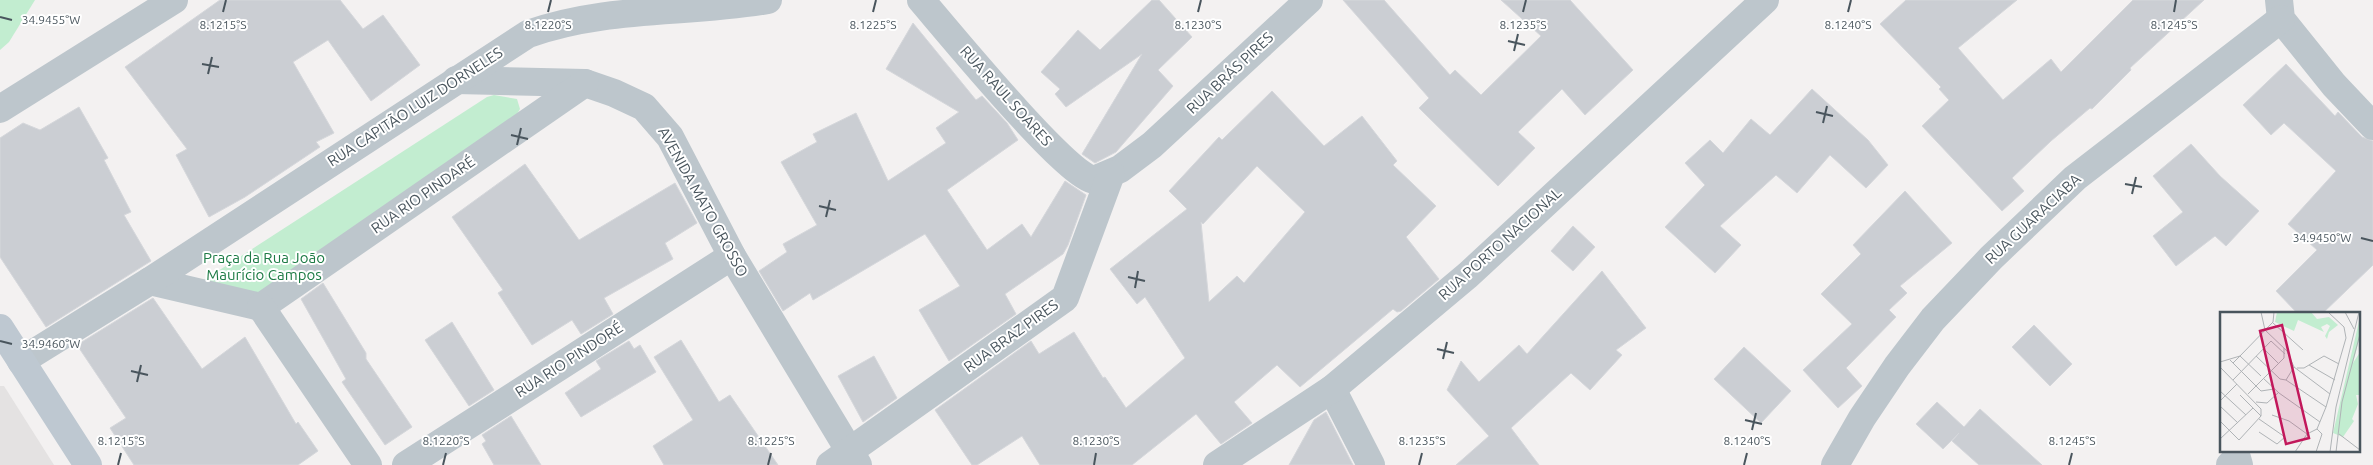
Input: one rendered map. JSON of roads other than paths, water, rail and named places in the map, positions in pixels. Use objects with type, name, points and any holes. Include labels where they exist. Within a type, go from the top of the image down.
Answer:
[{"type":"main road","points":[[0,328],[11,362],[88,465]]},
{"type":"street","points":[[0,109],[174,0]]},
{"type":"street","name":"RUA CAPITÃO LUIZ DORNELES","points":[[11,362],[150,281],[528,34],[552,25],[588,17],[715,7],[768,0]]},
{"type":"street","name":"RUA RAUL SOARES","points":[[922,0],[1000,91],[1070,166],[1087,178],[1105,176]]},
{"type":"street","name":"RUA BRÁS PIRES","points":[[1105,176],[1152,146],[1309,0]]},
{"type":"street","name":"RUA PORTO NACIONAL","points":[[1217,465],[1332,389],[1468,275],[1765,0]]},
{"type":"street","points":[[2280,10],[2334,85],[2373,126]]},
{"type":"street","name":"RUA GUARACIABA","points":[[1834,465],[1862,418],[1897,366],[1933,319],[1991,258],[2076,178],[2280,10]]},
{"type":"street","name":"AVENIDA MATO GROSSO","points":[[456,80],[585,83],[644,107],[670,137],[732,256],[846,461]]},
{"type":"street","name":"RUA RIO PINDARÉ","points":[[261,307],[585,83]]},
{"type":"street","name":"RUA BRAZ PIRES","points":[[846,461],[1065,298],[1105,176]]},
{"type":"street","name":"RUA RIO PINDORÉ","points":[[406,465],[732,256]]},
{"type":"street","points":[[150,281],[261,307],[368,465]]},
{"type":"street","points":[[1332,389],[1371,465]]},
{"type":"park label","name":"Praça da Rua João Maurício Campos","points":[[264,266]]}]
